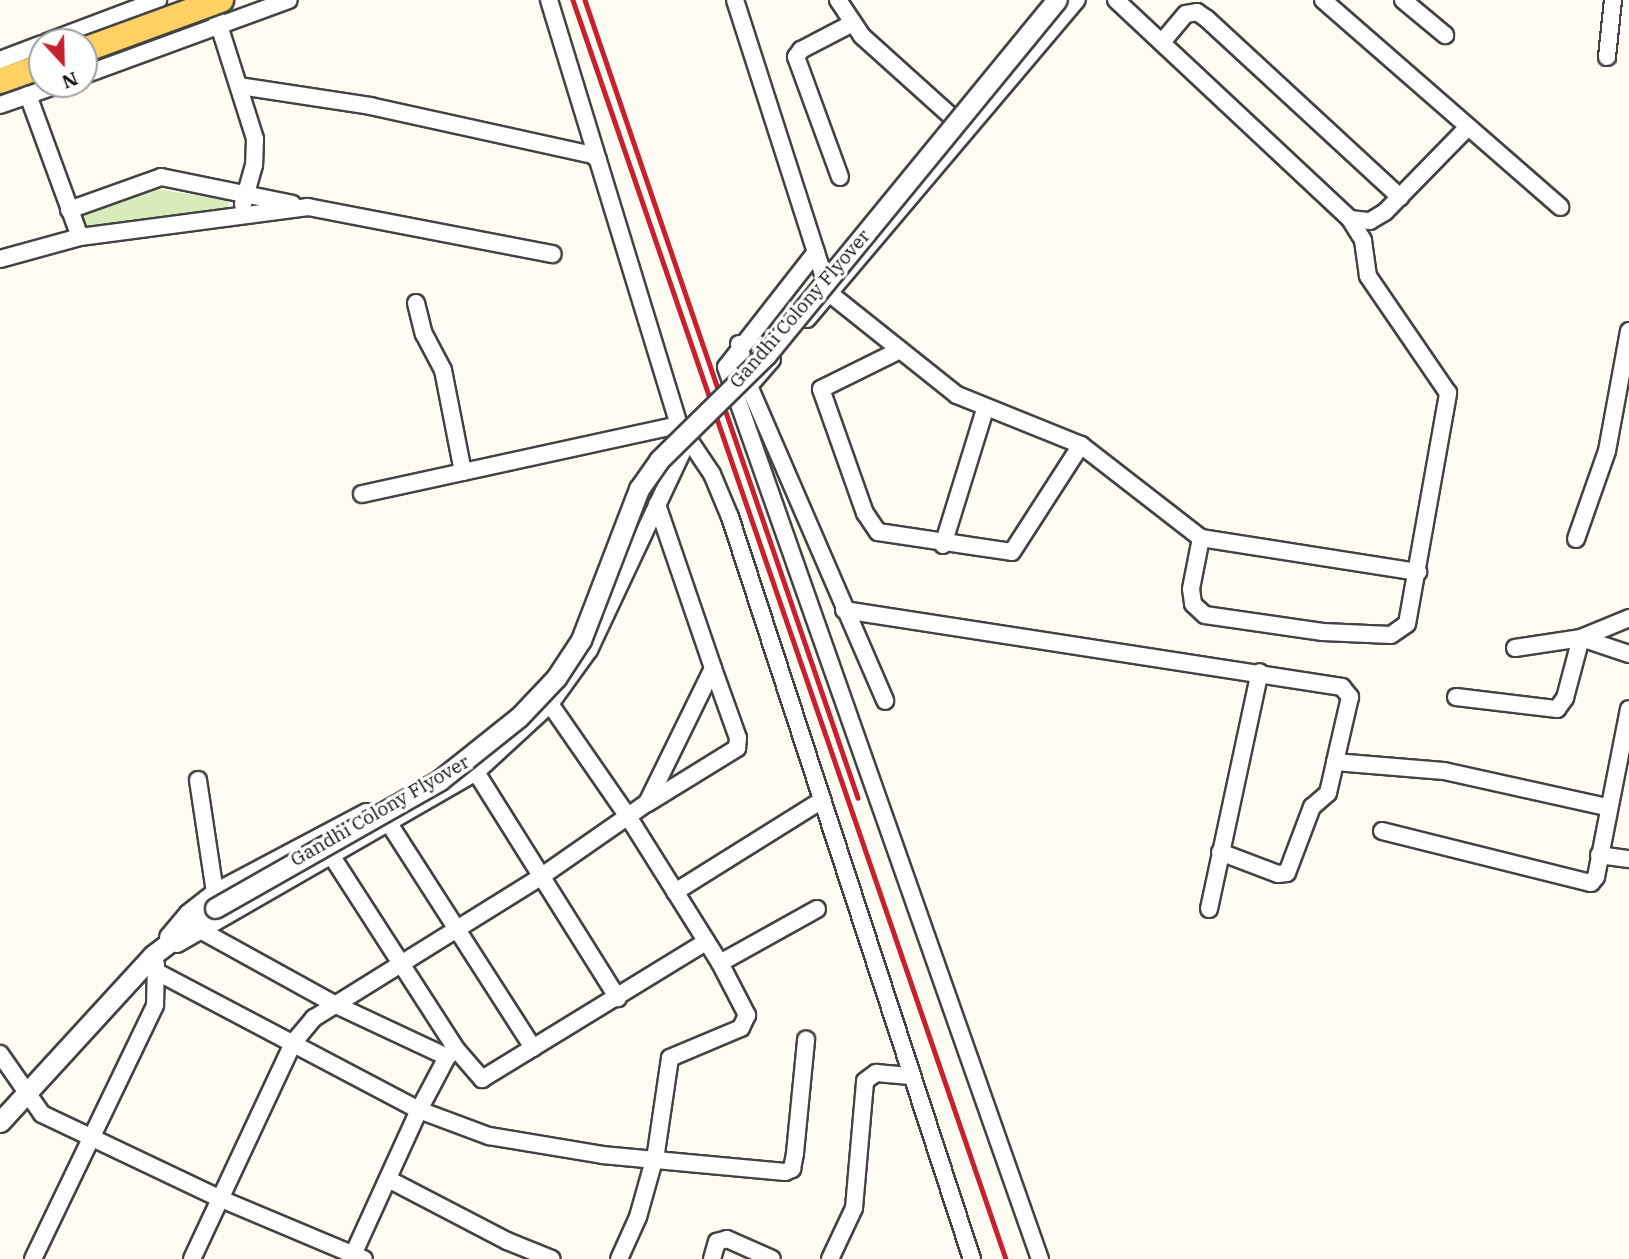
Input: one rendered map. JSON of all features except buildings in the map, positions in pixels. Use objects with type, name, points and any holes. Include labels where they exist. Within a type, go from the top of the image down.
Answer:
[{"type":"main road","points":[[98,45],[221,0]]},
{"type":"main road","points":[[0,81],[28,71]]},
{"type":"street","points":[[84,28],[158,0]]},
{"type":"street","points":[[211,0],[240,86],[256,153],[246,197],[238,216]]},
{"type":"street","points":[[98,70],[289,0]]},
{"type":"street","points":[[549,0],[679,425],[687,442],[712,474],[730,517],[972,1259]]},
{"type":"street","points":[[735,0],[829,293],[957,395],[985,409],[1081,446],[1201,538],[1418,572]]},
{"type":"street","points":[[838,0],[851,24],[968,132]]},
{"type":"street","name":"Gandhi Colony Flyover","points":[[215,900],[440,780],[519,717],[556,678],[581,640],[639,489],[659,460],[766,355],[1057,0]]},
{"type":"street","points":[[749,386],[968,132],[1077,0]]},
{"type":"street","points":[[1116,0],[1163,41],[1350,219],[1363,240],[1368,276],[1394,320],[1448,393],[1448,408],[1430,475],[1418,572],[1407,624],[1391,635],[1323,632],[1205,615],[1193,604],[1191,589],[1201,538]]},
{"type":"street","points":[[1322,0],[1560,207]]},
{"type":"street","points":[[1403,0],[1445,35]]},
{"type":"street","points":[[1607,57],[1614,0]]},
{"type":"street","points":[[1163,41],[1186,14],[1197,12],[1399,197]]},
{"type":"street","points":[[840,177],[796,57],[851,24]]},
{"type":"street","points":[[0,60],[28,49]]},
{"type":"street","points":[[240,86],[370,106],[598,160]]},
{"type":"street","points":[[0,105],[28,95]]},
{"type":"street","points":[[29,98],[80,237]]},
{"type":"street","points":[[1350,219],[1377,218],[1468,127]]},
{"type":"street","points":[[69,210],[161,177],[246,197],[554,254]]},
{"type":"street","points":[[0,259],[80,237],[308,207]]},
{"type":"street","points":[[816,252],[756,332],[739,344],[726,367],[1040,1259]]},
{"type":"street","points":[[416,303],[424,334],[443,370],[463,472]]},
{"type":"street","points":[[1576,539],[1611,439],[1629,331]]},
{"type":"street","points":[[739,344],[749,386],[885,701]]},
{"type":"street","points":[[900,350],[823,385],[822,395],[870,523],[887,536],[1012,552],[1081,446]]},
{"type":"street","points":[[943,545],[985,409]]},
{"type":"street","points":[[362,494],[679,425]]},
{"type":"street","points":[[156,964],[202,931],[331,855],[390,825],[476,772],[550,704],[589,650],[687,442]]},
{"type":"street","points":[[192,1259],[293,1043],[314,1018],[456,927],[539,878],[647,803],[737,748],[738,738],[657,504]]},
{"type":"street","points":[[844,610],[1260,672],[1349,692],[1328,793],[1312,807],[1287,873],[1279,874],[1220,852]]},
{"type":"street","points":[[1515,648],[1581,638],[1629,618]]},
{"type":"street","points":[[1581,638],[1629,654]]},
{"type":"street","points":[[1456,697],[1557,709],[1565,698],[1581,638]]},
{"type":"street","points":[[647,803],[713,668]]},
{"type":"street","points":[[1209,909],[1260,672]]},
{"type":"street","points":[[550,704],[629,818],[720,963],[747,1021],[741,1028],[670,1058],[654,1160],[638,1217],[619,1259]]},
{"type":"street","points":[[1382,831],[1581,884],[1594,881],[1629,709]]},
{"type":"street","points":[[1335,762],[1444,771],[1607,807]]},
{"type":"street","points":[[476,772],[539,878],[618,998]]},
{"type":"street","points":[[0,1122],[156,964],[215,900],[430,777]]},
{"type":"street","points":[[198,780],[215,900]]},
{"type":"street","points":[[675,892],[822,800]]},
{"type":"street","points":[[390,825],[533,1048]]},
{"type":"street","points":[[331,855],[452,1053]]},
{"type":"street","points":[[1599,855],[1629,859]]},
{"type":"street","points":[[720,963],[817,909]]},
{"type":"street","points":[[202,931],[334,1004],[452,1053],[482,1079],[706,942]]},
{"type":"street","points":[[156,964],[293,1043],[419,1110],[489,1136],[654,1160],[791,1170],[806,1040]]},
{"type":"street","points":[[33,1259],[89,1137],[155,1005],[156,964]]},
{"type":"street","points":[[0,1054],[27,1097],[42,1114],[221,1199],[356,1257],[419,1110],[452,1053]]},
{"type":"street","points":[[830,1259],[854,1208],[865,1081],[876,1073],[911,1076]]},
{"type":"street","points":[[388,1179],[507,1241],[552,1259]]},
{"type":"street","points":[[712,1259],[718,1242],[727,1239],[772,1259]]},
{"type":"green space","points":[[149,188],[228,200],[229,212],[88,233],[82,213]]},
{"type":"railway","points":[[573,0],[1006,1259]]},
{"type":"railway","points":[[585,0],[858,798]]}]
